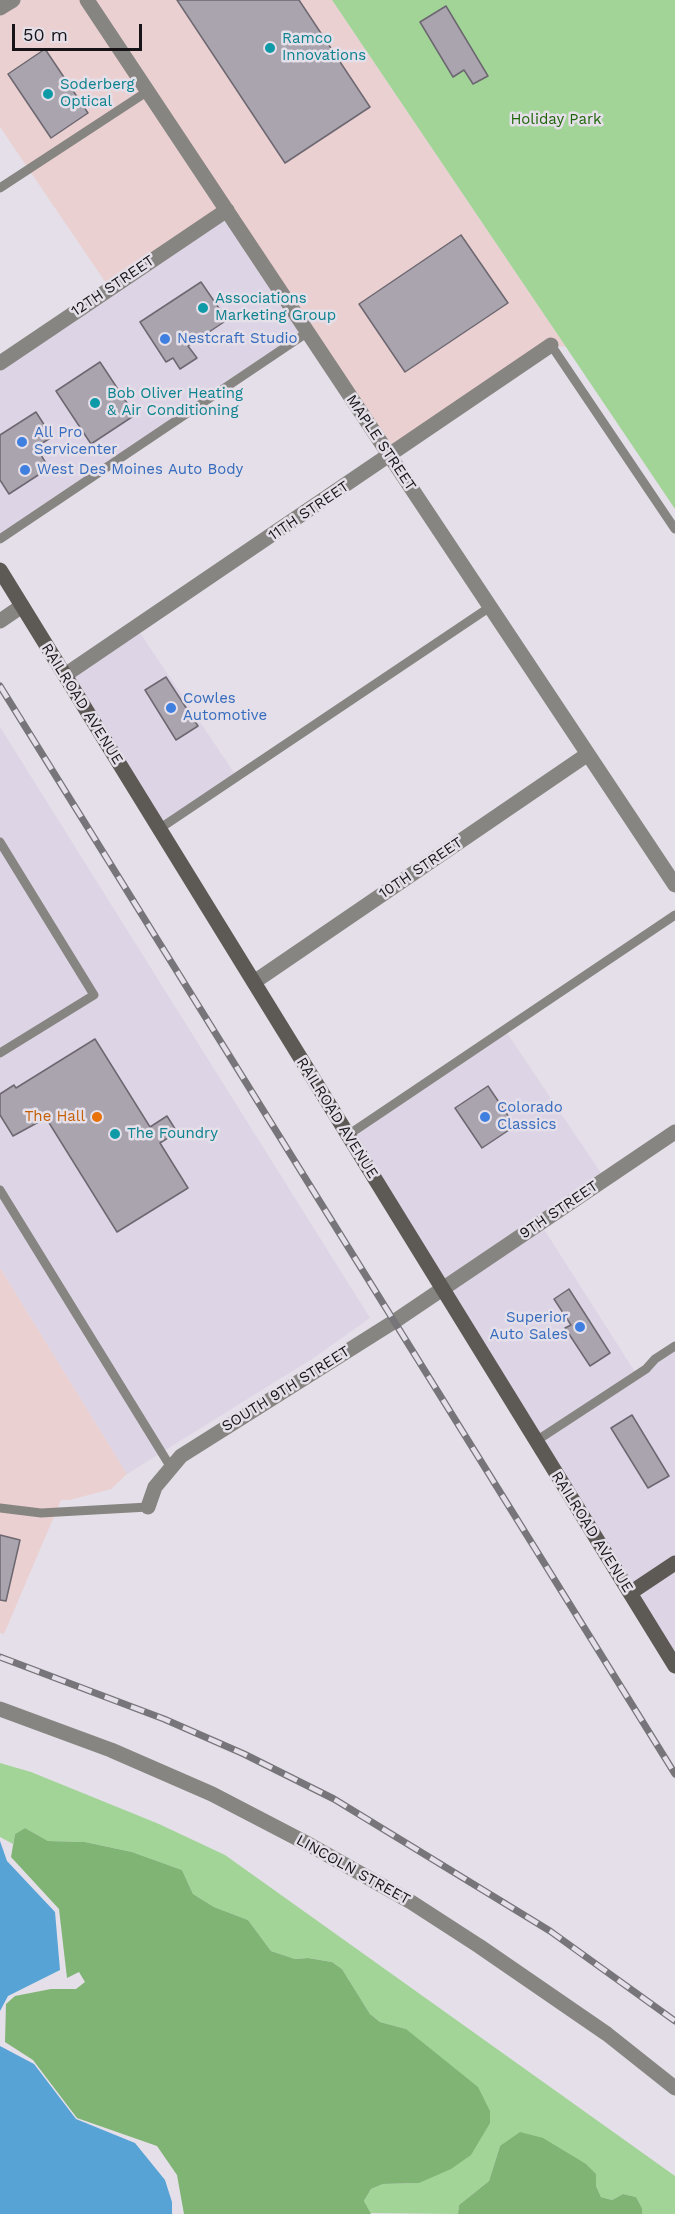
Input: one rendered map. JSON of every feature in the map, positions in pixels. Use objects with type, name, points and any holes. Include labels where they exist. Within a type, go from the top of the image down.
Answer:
[{"type":"main road","name":"RAILROAD AVENUE","points":[[0,570],[675,1666]]},
{"type":"main road","points":[[630,1593],[675,1563]]},
{"type":"street","points":[[0,8],[13,0]]},
{"type":"street","name":"MAPLE STREET","points":[[87,0],[675,885]]},
{"type":"street","name":"12TH STREET","points":[[0,363],[227,210]]},
{"type":"street","name":"11TH STREET","points":[[65,675],[551,345]]},
{"type":"street","points":[[0,621],[22,606]]},
{"type":"street","name":"10TH STREET","points":[[254,982],[588,754]]},
{"type":"street","name":"9TH STREET","points":[[442,1288],[675,1132]]},
{"type":"street","name":"SOUTH 9TH STREET","points":[[148,1507],[155,1486],[181,1456],[395,1322],[442,1288]]},
{"type":"street","name":"LINCOLN STREET","points":[[0,1709],[111,1750],[172,1777],[310,1845],[411,1902],[479,1946],[607,2034],[675,2088]]},
{"type":"lane","points":[[0,188],[147,91]]},
{"type":"lane","points":[[0,539],[308,332]]},
{"type":"lane","points":[[551,345],[675,529]]},
{"type":"lane","points":[[159,829],[490,607]]},
{"type":"lane","points":[[0,842],[94,995],[0,1053]]},
{"type":"lane","points":[[348,1135],[675,915]]},
{"type":"lane","points":[[0,1190],[170,1466]]},
{"type":"lane","points":[[536,1441],[646,1369],[655,1359],[675,1346]]},
{"type":"lane","points":[[0,1508],[41,1513],[148,1507]]},
{"type":"shaded area","points":[[0,0],[332,0],[566,347],[551,345],[390,456],[227,210],[110,289],[0,127]]},
{"type":"shaded area","points":[[227,210],[308,332],[0,539],[0,363]]},
{"type":"shaded area","points":[[136,627],[237,777],[159,829],[65,675]]},
{"type":"shaded area","points":[[0,727],[370,1318],[315,1357],[127,1474],[0,1268]]},
{"type":"shaded area","points":[[505,1030],[605,1179],[540,1223],[635,1372],[675,1346],[675,1666],[348,1135]]},
{"type":"shaded area","points":[[0,1268],[127,1474],[111,1489],[70,1500],[61,1500],[4,1634],[0,1633]]},
{"type":"green space","name":"Holiday Park","points":[[332,0],[675,0],[675,509],[566,347]]},
{"type":"green space","points":[[0,1763],[31,1772],[159,1824],[225,1855],[675,2176],[675,2214],[642,2214],[642,2208],[636,2197],[623,2194],[612,2200],[601,2197],[596,2186],[596,2174],[500,2146],[489,2181],[459,2205],[458,2214],[370,2213],[364,2201],[371,2189],[383,2184],[419,2183],[406,2029],[380,2022],[370,2014],[342,1969],[332,1962],[308,1958],[295,1959],[271,1951],[248,1920],[214,1907],[193,1894],[182,1870],[132,1852],[85,1842],[48,1841],[25,1828],[15,1834],[13,1844],[0,1837]]},
{"type":"green space","points":[[25,1828],[48,1841],[85,1842],[132,1852],[182,1870],[193,1894],[214,1907],[248,1920],[271,1951],[295,1959],[308,1958],[332,1962],[342,1969],[370,2014],[380,2022],[406,2029],[478,2087],[490,2111],[490,2123],[471,2155],[451,2169],[419,2183],[383,2184],[371,2189],[364,2201],[371,2214],[184,2214],[177,2175],[157,2146],[77,2118],[33,2060],[5,2042],[6,2004],[15,1996],[51,1989],[76,1989],[85,1982],[79,1972],[67,1978],[59,1909],[11,1857],[15,1834]]},
{"type":"green space","points":[[520,2132],[543,2138],[586,2164],[596,2174],[596,2186],[601,2197],[612,2200],[623,2194],[636,2197],[642,2208],[642,2214],[458,2214],[459,2205],[489,2181],[500,2146]]},
{"type":"water","points":[[0,1841],[7,1861],[55,1912],[60,1970],[8,1996],[0,2011]]},
{"type":"water","points":[[0,2046],[34,2064],[76,2119],[135,2143],[165,2180],[172,2202],[172,2214],[0,2214]]},
{"type":"building","name":"Ramco Innovations","points":[[177,0],[299,0],[370,107],[285,163]]},
{"type":"building","points":[[446,6],[488,76],[473,84],[464,70],[453,77],[420,22]]},
{"type":"building","name":"Soderberg Optical","points":[[45,49],[88,113],[51,138],[8,74]]},
{"type":"building","points":[[461,235],[508,303],[405,372],[359,304]]},
{"type":"building","points":[[201,282],[227,320],[188,346],[197,358],[180,369],[173,358],[166,362],[140,322]]},
{"type":"building","name":"Bob Oliver Heating & Air Conditioning","points":[[100,362],[135,415],[91,444],[56,391]]},
{"type":"building","points":[[36,412],[52,437],[36,447],[49,468],[9,494],[0,480],[0,435]]},
{"type":"building","name":"Cowles Automotive","points":[[166,677],[198,726],[176,740],[145,690]]},
{"type":"building","name":"The Foundry","points":[[95,1039],[150,1127],[167,1116],[177,1132],[160,1143],[188,1188],[117,1232],[46,1118],[13,1136],[0,1115],[0,1094],[14,1085],[16,1088]]},
{"type":"building","name":"Colorado Classics","points":[[488,1086],[515,1126],[482,1148],[455,1108]]},
{"type":"building","name":"Superior Auto Sales","points":[[569,1289],[610,1353],[590,1366],[565,1328],[571,1325],[554,1299]]},
{"type":"building","points":[[632,1415],[669,1476],[648,1488],[611,1428]]},
{"type":"building","points":[[0,1535],[20,1540],[6,1601],[0,1600]]},
{"type":"railway","points":[[0,686],[675,1774]]},
{"type":"railway","points":[[0,1657],[164,1719],[244,1754],[334,1799],[550,1931],[675,2021]]},
{"type":"place","name":"Ramco Innovations","points":[[270,48]]},
{"type":"place","name":"Soderberg Optical","points":[[48,94]]},
{"type":"place","name":"Associations Marketing Group","points":[[203,308]]},
{"type":"place","name":"Nestcraft Studio","points":[[165,339]]},
{"type":"place","name":"Bob Oliver Heating & Air Conditioning","points":[[95,403]]},
{"type":"place","name":"All Pro Servicenter","points":[[22,442]]},
{"type":"place","name":"West Des Moines Auto Body","points":[[25,470]]},
{"type":"place","name":"Cowles Automotive","points":[[171,708]]},
{"type":"place","name":"The Hall","points":[[97,1117]]},
{"type":"place","name":"Colorado Classics","points":[[485,1117]]},
{"type":"place","name":"The Foundry","points":[[115,1134]]},
{"type":"place","name":"Superior Auto Sales","points":[[580,1327]]}]
